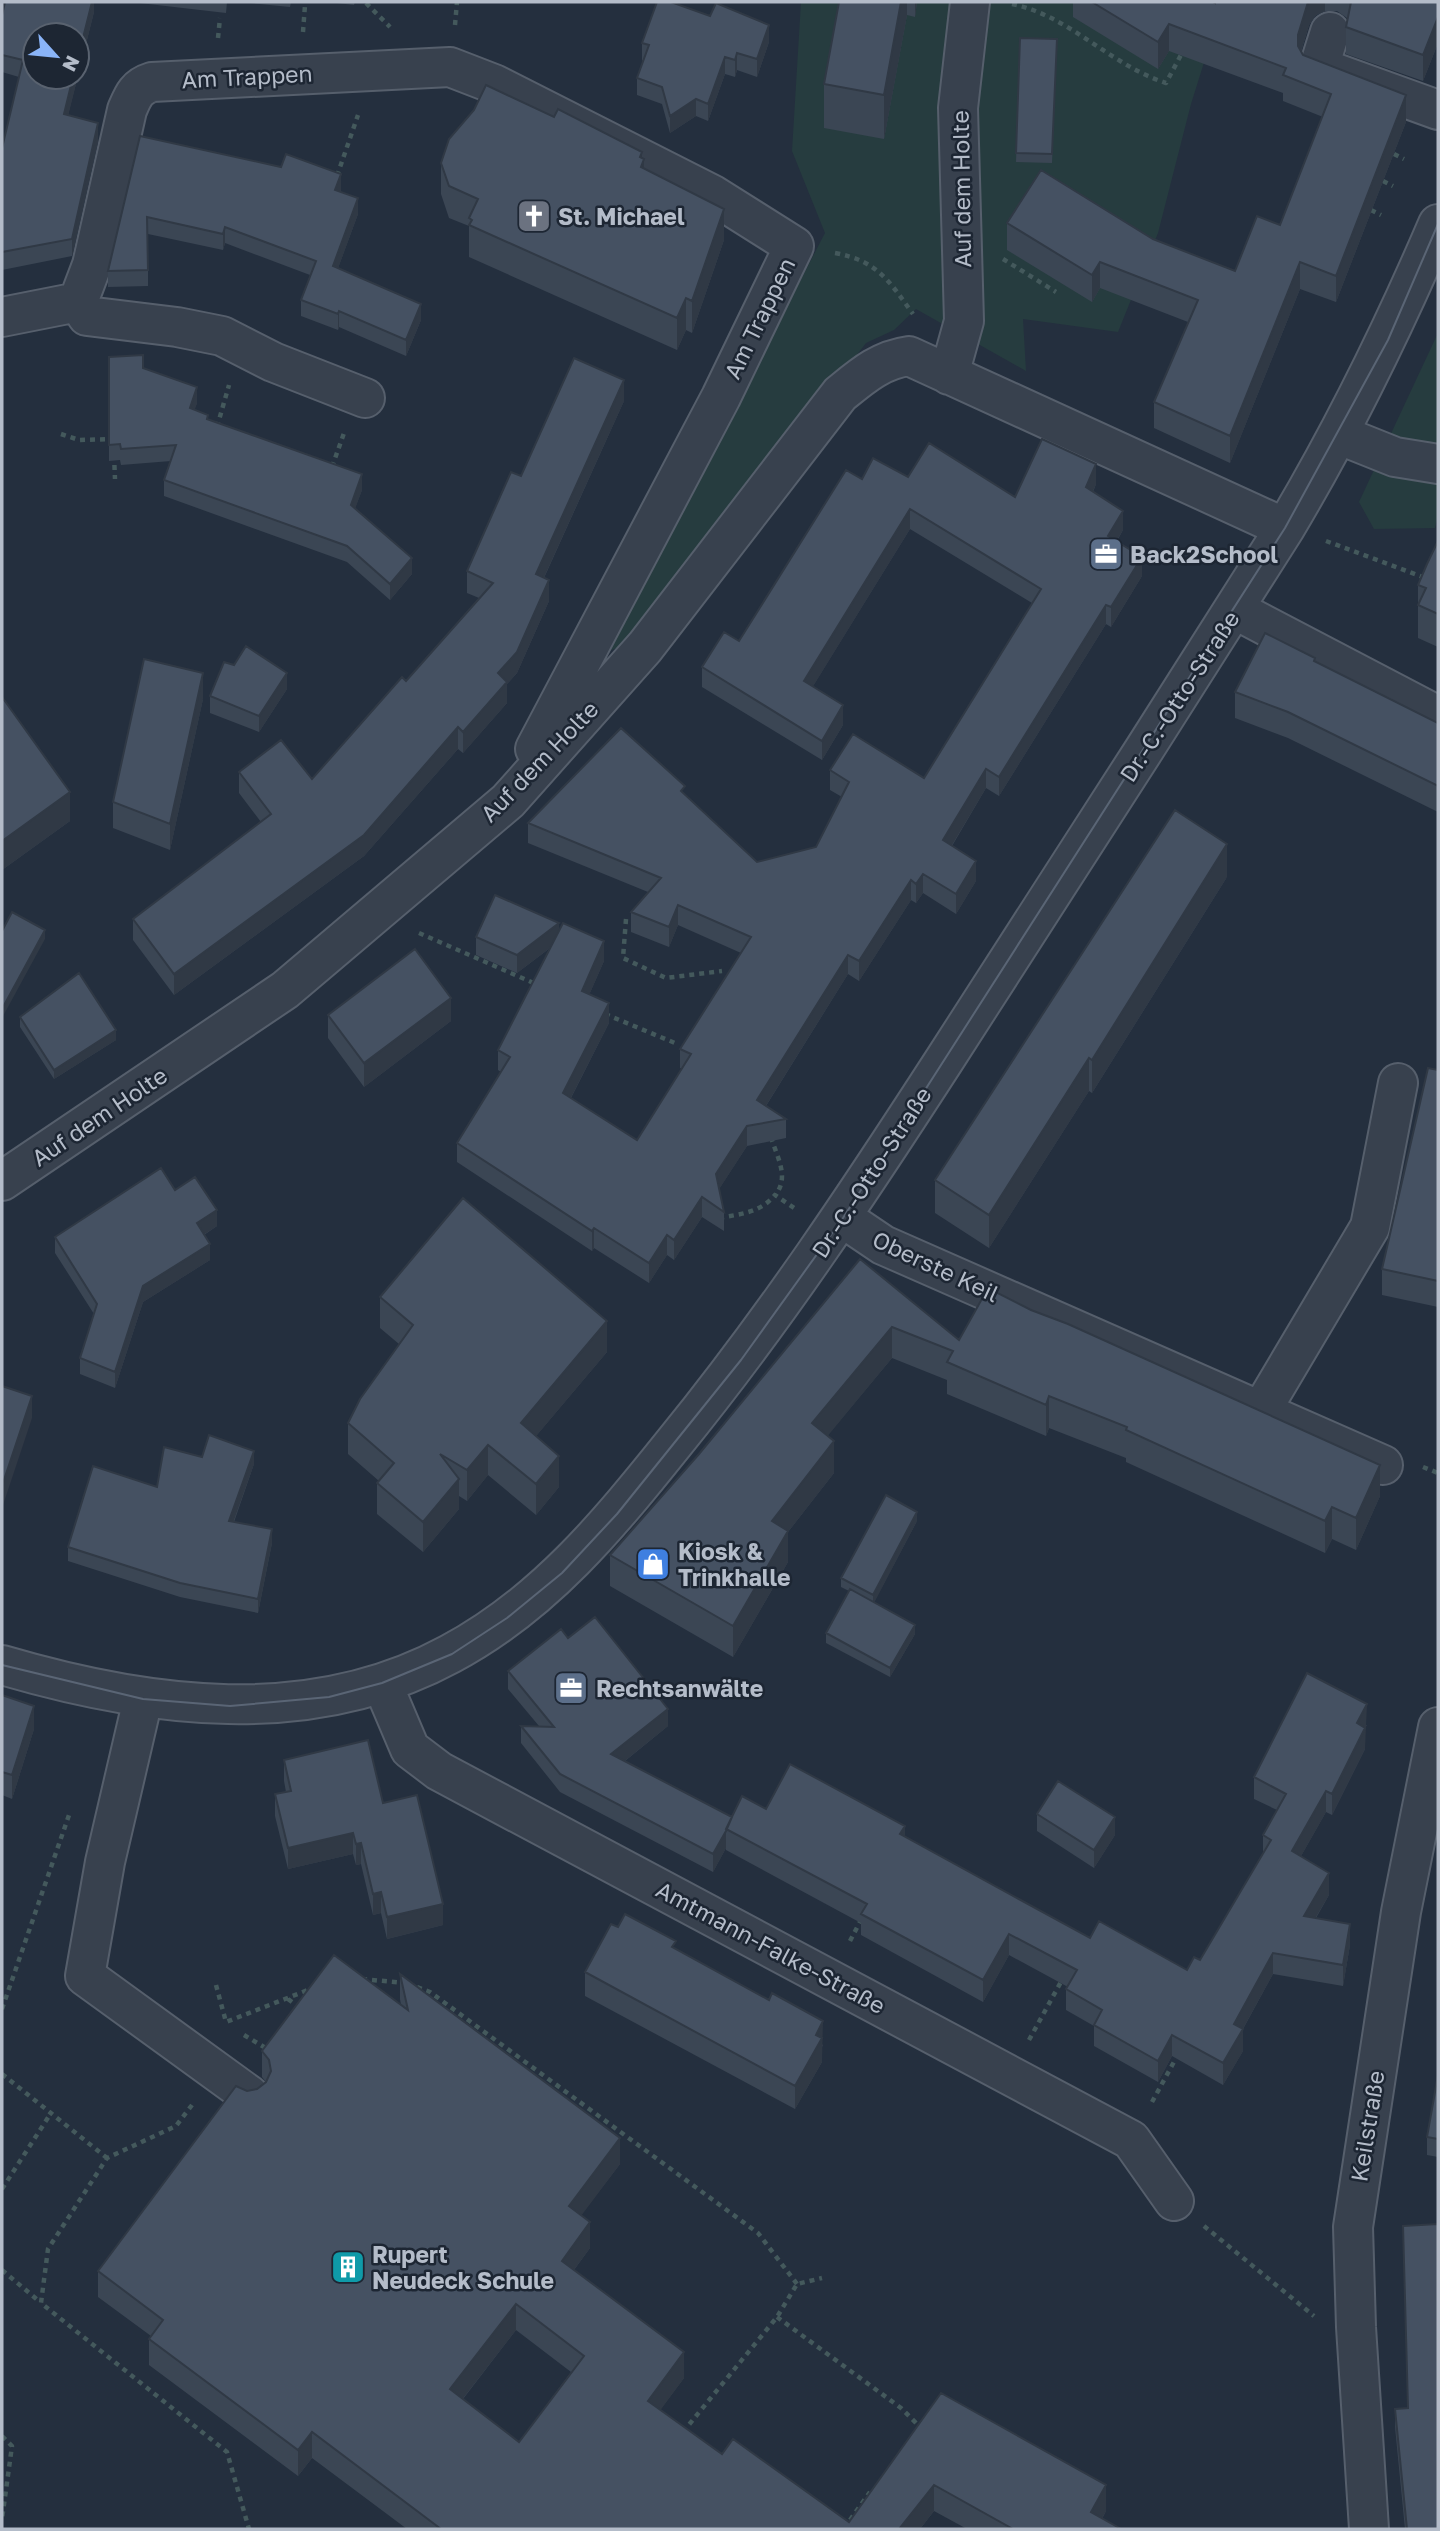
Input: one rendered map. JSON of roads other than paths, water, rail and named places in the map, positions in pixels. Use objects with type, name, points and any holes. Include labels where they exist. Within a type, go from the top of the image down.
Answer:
[{"type":"street","name":"Auf dem Holte","points":[[949,375],[964,321],[958,108],[970,2]]},
{"type":"street","points":[[1331,32],[1319,67],[1438,110]]},
{"type":"street","name":"Am Trappen","points":[[78,302],[92,265],[127,110],[141,86],[165,81],[450,67],[494,84],[713,195],[794,246],[721,397],[508,801]]},
{"type":"street","name":"Dr.-C.-Otto-Straße","points":[[2,1665],[143,1699],[230,1706],[329,1697],[382,1683],[452,1654],[507,1618],[562,1573],[617,1514],[741,1360],[843,1218],[1285,528],[1339,435],[1388,340],[1438,224]]},
{"type":"street","points":[[2,317],[78,302],[87,316],[177,327],[222,336],[273,362],[365,398]]},
{"type":"street","name":"Auf dem Holte","points":[[2,1181],[285,990],[508,801],[645,647],[840,394],[874,367],[891,358],[909,356],[1285,528]]},
{"type":"street","points":[[1339,435],[1395,457],[1438,464]]},
{"type":"street","points":[[1234,609],[1438,716]]},
{"type":"street","points":[[1262,1409],[1370,1227],[1398,1083]]},
{"type":"street","name":"Oberste Keil","points":[[843,1218],[883,1245],[1262,1409],[1383,1465]]},
{"type":"street","name":"Amtmann-Falke-Straße","points":[[382,1683],[410,1749],[439,1771],[1131,2140],[1174,2201]]},
{"type":"street","points":[[143,1699],[105,1862],[85,1976],[249,2095]]},
{"type":"street","name":"Keilstraße","points":[[1369,2529],[1356,2327],[1353,2227],[1401,1912],[1438,1727]]},
{"type":"tram line","points":[[2,1665],[143,1699],[230,1706],[329,1697],[382,1683],[452,1654],[507,1618],[562,1573],[617,1514],[741,1360],[843,1218],[1285,528],[1388,340],[1438,224]]},
{"type":"place","name":"St. Michael","points":[[534,216]]},
{"type":"place","name":"Back2School","points":[[1106,554]]},
{"type":"place","name":"Kiosk & Trinkhalle","points":[[653,1564]]},
{"type":"place","name":"Rechtsanwälte","points":[[571,1688]]},
{"type":"place","name":"Rupert Neudeck Schule","points":[[348,2267]]}]
